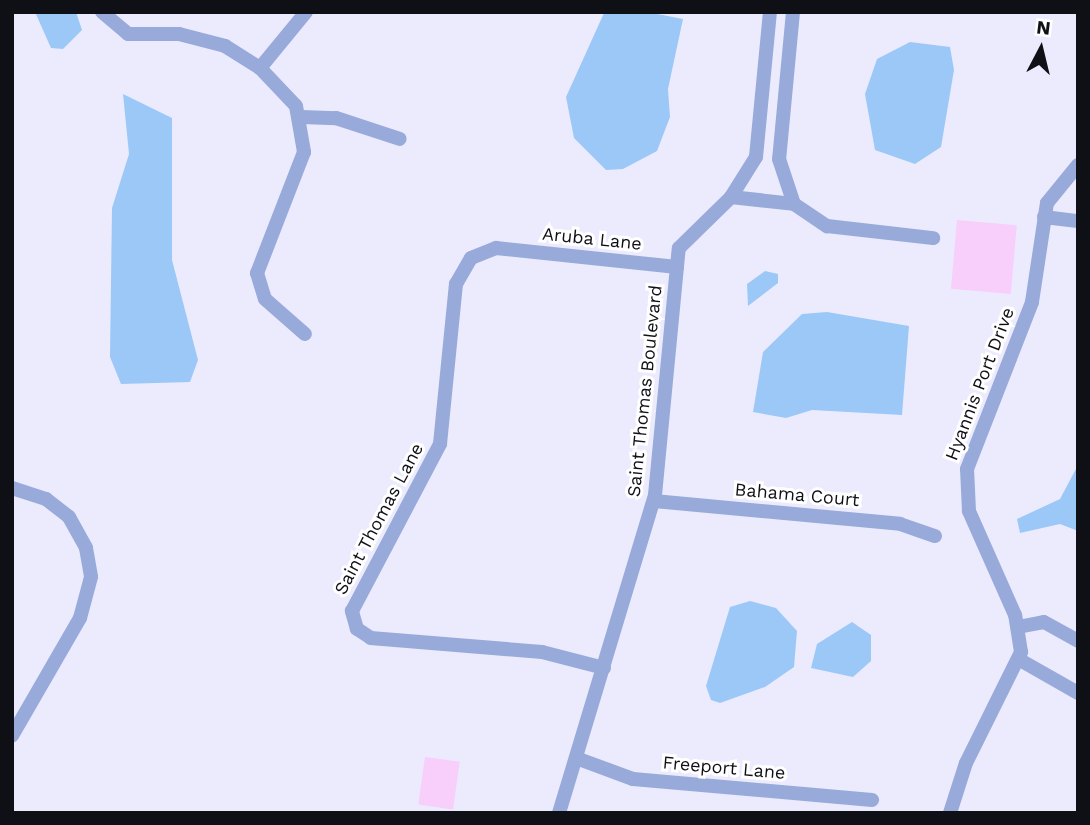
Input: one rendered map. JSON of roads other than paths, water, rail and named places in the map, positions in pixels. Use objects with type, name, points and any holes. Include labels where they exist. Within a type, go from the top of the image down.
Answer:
[{"type":"street","points":[[102,12],[122,33],[214,42],[261,68],[302,117],[301,167],[257,267],[265,299],[305,334]]},
{"type":"street","points":[[261,68],[306,12]]},
{"type":"street","name":"Saint Thomas Boulevard","points":[[559,813],[654,501],[679,248],[731,197],[756,157],[770,12]]},
{"type":"street","points":[[793,12],[779,159],[794,204]]},
{"type":"street","points":[[302,117],[336,118],[400,139]]},
{"type":"street","points":[[756,157],[779,159]]},
{"type":"street","name":"Hyannis Port Drive","points":[[1020,660],[1018,627],[969,512],[965,482],[1034,293],[1044,217],[1056,185],[1078,165]]},
{"type":"street","points":[[731,197],[794,204],[827,226],[933,238]]},
{"type":"street","points":[[1044,217],[1078,221]]},
{"type":"street","name":"Aruba Lane","points":[[503,249],[677,267]]},
{"type":"street","name":"Saint Thomas Lane","points":[[503,249],[474,256],[458,279],[440,444],[354,606],[355,626],[371,638],[542,652],[604,668]]},
{"type":"street","points":[[12,488],[56,505],[76,527],[90,566],[86,602],[12,736]]},
{"type":"street","name":"Bahama Court","points":[[654,501],[900,524],[935,536]]},
{"type":"street","points":[[1018,627],[1044,622],[1078,641]]},
{"type":"street","points":[[950,813],[966,763],[1020,660],[1078,692]]},
{"type":"street","name":"Freeport Lane","points":[[576,758],[634,779],[872,800]]},
{"type":"water","points":[[35,12],[76,12],[82,30],[63,49],[51,48]]},
{"type":"water","points":[[647,12],[683,19],[668,89],[670,117],[657,151],[623,169],[606,170],[574,138],[566,97],[604,13]]},
{"type":"water","points":[[910,42],[950,47],[954,70],[941,147],[915,164],[875,150],[865,94],[877,59]]},
{"type":"water","points":[[123,94],[172,118],[172,260],[198,360],[190,382],[121,384],[110,357],[112,208],[129,154]]},
{"type":"water","points":[[765,271],[778,274],[778,283],[748,306],[747,284]]},
{"type":"water","points":[[827,312],[909,326],[902,415],[812,410],[786,418],[753,412],[763,352],[802,314]]},
{"type":"water","points":[[1078,465],[1078,531],[1060,524],[1020,533],[1017,519],[1060,499]]},
{"type":"water","points":[[750,601],[776,608],[797,631],[794,667],[765,687],[720,703],[711,700],[706,686],[730,607]]},
{"type":"water","points":[[852,622],[871,635],[871,661],[853,677],[811,668],[817,644]]}]
